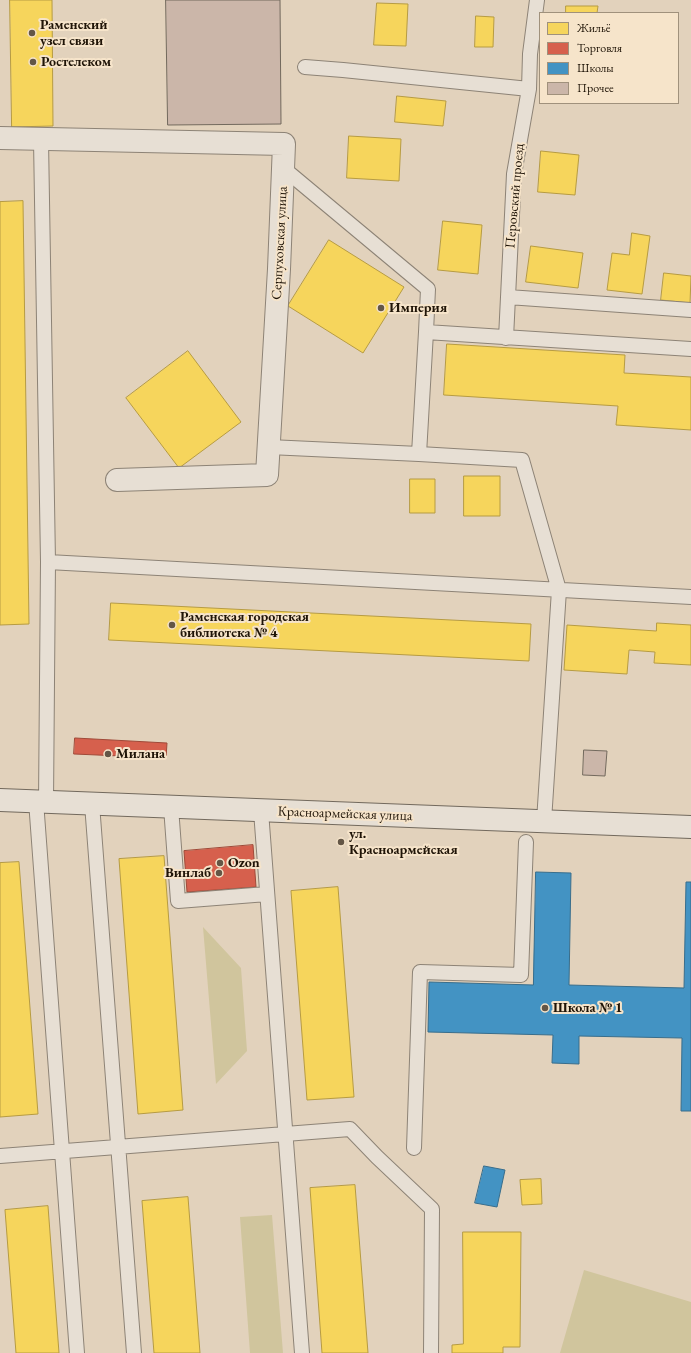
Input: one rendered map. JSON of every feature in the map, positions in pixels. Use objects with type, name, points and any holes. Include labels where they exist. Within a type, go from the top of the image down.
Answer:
[{"type":"street","name":"Серпуховская улица","points":[[0,138],[284,144],[279,269],[267,476],[117,480]]},
{"type":"street","name":"Красноармейская улица","points":[[0,800],[691,827]]},
{"type":"lane","name":"Перовский проезд","points":[[506,338],[514,174],[529,89],[530,54],[537,0]]},
{"type":"lane","points":[[305,67],[529,89]]},
{"type":"lane","points":[[41,140],[48,562],[41,802],[62,1151],[77,1353]]},
{"type":"lane","points":[[283,168],[428,289],[419,454]]},
{"type":"lane","points":[[508,297],[691,310]]},
{"type":"lane","points":[[426,332],[691,349]]},
{"type":"lane","points":[[269,447],[522,460],[559,590],[544,821]]},
{"type":"lane","points":[[48,562],[691,597]]},
{"type":"lane","points":[[92,804],[134,1353]]},
{"type":"lane","points":[[171,807],[178,901],[234,892],[267,894]]},
{"type":"lane","points":[[261,811],[302,1353]]},
{"type":"lane","points":[[414,1148],[420,972],[521,975],[526,842]]},
{"type":"lane","points":[[0,1156],[350,1130],[432,1209],[431,1353]]},
{"type":"shaded area","points":[[203,927],[241,968],[247,1051],[216,1084]]},
{"type":"shaded area","points":[[272,1215],[283,1353],[250,1353],[240,1217]]},
{"type":"shaded area","points":[[584,1270],[691,1302],[691,1353],[560,1353]]},
{"type":"building: Жильё","name":"Раменский узел связи","points":[[10,0],[52,0],[53,126],[12,127]]},
{"type":"building: Жильё","points":[[377,3],[408,4],[406,46],[374,45]]},
{"type":"building: Жильё","points":[[566,6],[598,6],[597,12],[566,12]]},
{"type":"building: Жильё","points":[[476,16],[494,17],[493,47],[475,47]]},
{"type":"building: Жильё","points":[[397,96],[446,101],[443,126],[395,122]]},
{"type":"building: Жильё","points":[[349,136],[401,139],[399,181],[347,178]]},
{"type":"building: Жильё","points":[[541,151],[579,155],[575,195],[538,192]]},
{"type":"building: Жильё","points":[[23,201],[29,624],[0,625],[0,202]]},
{"type":"building: Жильё","points":[[443,221],[482,225],[478,274],[438,270]]},
{"type":"building: Жильё","points":[[632,233],[650,236],[642,294],[607,290],[612,253],[629,255]]},
{"type":"building: Жильё","points":[[329,240],[404,287],[363,353],[288,306]]},
{"type":"building: Жильё","points":[[531,246],[583,253],[578,288],[526,282]]},
{"type":"building: Жильё","points":[[664,273],[691,276],[690,303],[661,300]]},
{"type":"building: Жильё","points":[[447,344],[625,355],[624,373],[691,377],[691,430],[616,425],[618,406],[444,395]]},
{"type":"building: Жильё","points":[[188,351],[241,422],[179,468],[126,398]]},
{"type":"building: Жильё","points":[[464,476],[500,476],[500,516],[464,516]]},
{"type":"building: Жильё","points":[[410,479],[435,479],[435,513],[410,513]]},
{"type":"building: Жильё","points":[[111,603],[531,624],[529,661],[109,640]]},
{"type":"building: Жильё","points":[[657,623],[691,625],[691,665],[654,663],[655,652],[629,650],[627,674],[564,670],[567,625],[656,631]]},
{"type":"building: Жильё","points":[[164,856],[183,1110],[138,1114],[119,859]]},
{"type":"building: Жильё","points":[[19,862],[38,1114],[0,1117],[0,863]]},
{"type":"building: Жильё","points":[[338,887],[354,1097],[307,1100],[291,891]]},
{"type":"building: Жильё","points":[[541,1179],[542,1204],[522,1205],[520,1180]]},
{"type":"building: Жильё","points":[[355,1185],[368,1353],[322,1353],[310,1188]]},
{"type":"building: Жильё","points":[[188,1197],[200,1353],[154,1353],[142,1201]]},
{"type":"building: Жильё","points":[[48,1206],[59,1353],[16,1353],[5,1210]]},
{"type":"building: Жильё","points":[[463,1232],[521,1232],[520,1347],[503,1347],[503,1353],[452,1353],[452,1345],[463,1344]]},
{"type":"building: Торговля","points":[[75,738],[167,743],[166,758],[74,754]]},
{"type":"building: Торговля","points":[[253,845],[256,887],[187,892],[184,851]]},
{"type":"building: Школы","points":[[536,872],[571,873],[569,985],[684,988],[686,882],[691,882],[691,1111],[681,1111],[682,1038],[579,1036],[579,1064],[552,1063],[553,1035],[428,1032],[429,982],[533,985]]},
{"type":"building: Школы","points":[[484,1166],[505,1170],[497,1207],[475,1203]]},
{"type":"building: Прочее","points":[[166,0],[280,0],[281,124],[168,125]]},
{"type":"building: Прочее","points":[[584,750],[607,751],[605,776],[583,775]]},
{"type":"place","name":"Раменский узел связи","points":[[32,33]]},
{"type":"place","name":"Ростелеком","points":[[33,62]]},
{"type":"place","name":"Империя","points":[[381,308]]},
{"type":"place","name":"Раменская городская библиотека № 4","points":[[172,625]]},
{"type":"place","name":"Милана","points":[[108,754]]},
{"type":"place","name":"ул. Красноармейская","points":[[341,842]]},
{"type":"place","name":"Ozon","points":[[220,863]]},
{"type":"place","name":"Винлаб","points":[[219,873]]},
{"type":"place","name":"Школа № 1","points":[[545,1008]]}]
